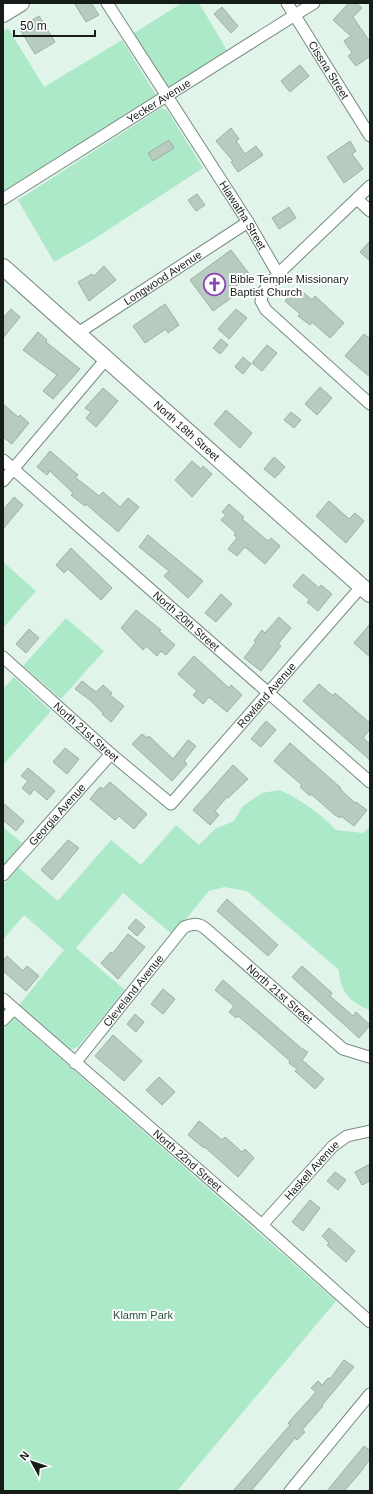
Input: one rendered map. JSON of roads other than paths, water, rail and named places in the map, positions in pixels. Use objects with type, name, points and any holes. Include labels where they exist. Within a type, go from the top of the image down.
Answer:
[{"type":"main road","points":[[3,14],[21,3]]},
{"type":"main road","name":"North 18th Street","points":[[3,267],[107,358],[366,591]]},
{"type":"street","name":"Hiawatha Street","points":[[108,3],[167,98],[248,222],[278,274]]},
{"type":"street","name":"Cissna Street","points":[[288,3],[370,136]]},
{"type":"street","name":"Yecker Avenue","points":[[3,199],[167,98],[314,3]]},
{"type":"street","points":[[370,186],[278,274],[263,292],[261,301],[266,310],[370,404]]},
{"type":"street","points":[[357,199],[370,211]]},
{"type":"street","name":"Longwood Avenue","points":[[78,333],[248,222]]},
{"type":"street","points":[[3,480],[107,358]]},
{"type":"street","name":"North 20th Street","points":[[3,460],[12,470],[267,694],[370,782]]},
{"type":"street","name":"Rowland Avenue","points":[[171,804],[267,694],[366,591]]},
{"type":"street","name":"North 21st Street","points":[[3,658],[111,754],[171,804]]},
{"type":"street","name":"Georgia Avenue","points":[[3,875],[111,754]]},
{"type":"street","name":"North 21st Street","points":[[194,924],[200,924],[344,1048],[369,1057]]},
{"type":"street","name":"Cleveland Avenue","points":[[75,1063],[184,927],[194,924]]},
{"type":"street","name":"North 22nd Street","points":[[3,999],[262,1225],[370,1322]]},
{"type":"street","points":[[3,1020],[14,1009]]},
{"type":"street","name":"Haskell Avenue","points":[[262,1225],[333,1146],[347,1136],[370,1131]]},
{"type":"street","points":[[290,1491],[370,1394]]},
{"type":"place","name":"Bible Temple Missionary Baptist Church","points":[[215,285]]},
{"type":"park label","name":"Klamm Park","points":[[143,1315]]}]
